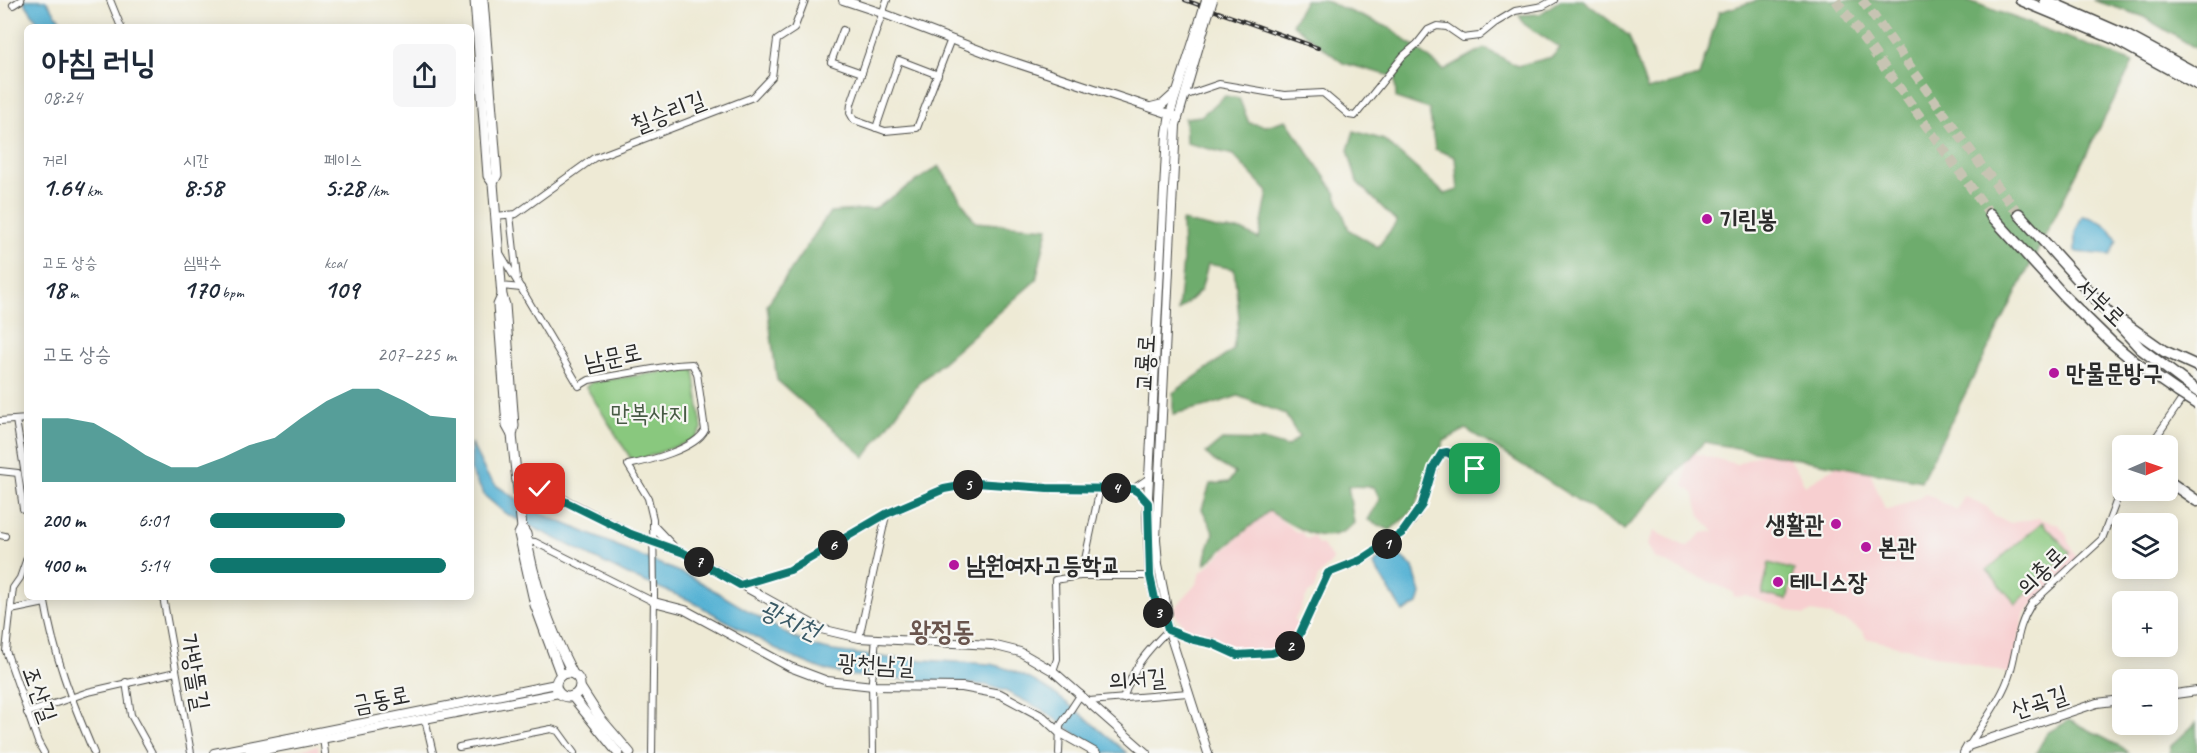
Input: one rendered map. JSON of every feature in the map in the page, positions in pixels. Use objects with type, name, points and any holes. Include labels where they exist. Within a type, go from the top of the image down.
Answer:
[{"type":"highway","points":[[2020,0],[2117,40],[2197,84]]},
{"type":"highway","points":[[2045,0],[2125,35],[2197,74]]},
{"type":"highway","name":"서부로","points":[[1990,214],[2057,289],[2112,343],[2136,363],[2197,404]]},
{"type":"highway","name":"서부로","points":[[2019,214],[2140,348],[2192,384],[2197,391]]},
{"type":"highway","points":[[2103,308],[2164,351],[2197,366]]},
{"type":"highway","points":[[2178,488],[2197,501]]},
{"type":"highway","points":[[2178,495],[2197,507]]},
{"type":"main road","name":"남문로","points":[[475,0],[488,176],[493,183]]},
{"type":"main road","name":"남문로","points":[[483,0],[497,175],[493,183],[502,291],[498,316],[507,426],[512,435],[522,528]]},
{"type":"main road","points":[[558,684],[539,604],[526,534],[522,528],[519,534],[539,604],[559,647],[573,674],[579,680],[579,687],[600,718],[630,753]]},
{"type":"main road","name":"금동로","points":[[572,696],[564,696],[558,684],[565,673],[573,674]]},
{"type":"main road","points":[[579,687],[572,696],[618,753]]},
{"type":"street","points":[[110,0],[120,24]]},
{"type":"street","name":"칠승리길","points":[[495,216],[516,214],[594,159],[753,97],[772,77],[777,40],[794,29],[805,0]]},
{"type":"street","points":[[843,0],[992,55],[1174,116],[1203,21],[1213,0]]},
{"type":"street","points":[[887,0],[850,113],[854,120],[885,131],[918,128],[951,39]]},
{"type":"street","points":[[1203,21],[1206,0]]},
{"type":"street","points":[[1149,107],[1163,104],[1181,93],[1219,84],[1284,95],[1323,93],[1350,115],[1355,116],[1403,56],[1428,30],[1437,26],[1447,27],[1463,38],[1479,36],[1515,11],[1543,6],[1554,0]]},
{"type":"street","points":[[843,30],[831,62],[862,73]]},
{"type":"street","points":[[876,128],[899,60],[938,75]]},
{"type":"street","name":"교룡로","points":[[1174,116],[1164,188],[1148,503],[1150,576],[1158,613],[1165,619],[1208,753]]},
{"type":"street","name":"교룡로","points":[[1165,619],[1168,613],[1160,576],[1156,539],[1174,116]]},
{"type":"street","points":[[510,215],[518,281]]},
{"type":"street","name":"남문로","points":[[498,250],[579,386],[589,380],[676,364],[692,364],[695,367],[705,430],[702,435],[687,446],[648,461],[628,465],[648,498],[654,527]]},
{"type":"street","points":[[502,291],[522,288]]},
{"type":"street","points":[[2158,435],[2192,384]]},
{"type":"street","points":[[0,422],[24,419]]},
{"type":"street","points":[[16,420],[24,469]]},
{"type":"street","points":[[1123,699],[1135,667],[1168,630],[1194,640],[1213,644],[1237,655],[1272,653],[1290,647],[1297,640],[1305,625],[1328,573],[1361,560],[1402,533],[1410,525],[1422,505],[1433,468],[1442,453],[1447,452],[1475,469]]},
{"type":"street","points":[[0,471],[18,473],[24,510]]},
{"type":"street","points":[[516,478],[631,534],[675,549],[821,629],[876,642],[992,645],[1020,652],[1053,671],[1079,697],[1089,701],[1146,753]]},
{"type":"street","points":[[1133,489],[1149,478]]},
{"type":"street","points":[[740,585],[790,570],[886,514],[932,492],[976,483],[1047,488],[1133,489],[1148,503]]},
{"type":"street","points":[[1079,576],[1083,569],[1100,488]]},
{"type":"street","points":[[518,496],[529,490],[540,489]]},
{"type":"street","name":"의총로","points":[[1966,750],[2010,674],[2020,625],[2025,614],[2032,603],[2102,539],[2116,501]]},
{"type":"street","points":[[859,638],[886,514]]},
{"type":"street","points":[[651,752],[654,527]]},
{"type":"street","points":[[654,527],[675,549]]},
{"type":"street","points":[[527,541],[535,542],[654,598]]},
{"type":"street","points":[[3,651],[13,588],[24,567]]},
{"type":"street","points":[[1053,671],[1057,659],[1056,580],[1079,576],[1150,576]]},
{"type":"street","name":"광천남길","points":[[654,598],[685,610],[810,676],[827,681],[962,687],[987,691],[1012,699],[1096,753]]},
{"type":"street","points":[[11,610],[45,600],[54,648],[71,698],[94,753]]},
{"type":"street","name":"가방뜰길","points":[[164,600],[191,753]]},
{"type":"street","points":[[873,753],[873,683],[876,642]]},
{"type":"street","name":"조산길","points":[[3,651],[44,753]]},
{"type":"street","points":[[27,712],[126,682],[176,672]]},
{"type":"street","points":[[126,682],[131,715],[152,753]]},
{"type":"street","name":"금동로","points":[[249,753],[425,719],[558,684]]},
{"type":"street","name":"금동로","points":[[214,753],[558,684]]},
{"type":"street","points":[[2178,693],[2197,691]]},
{"type":"street","name":"의서길","points":[[1089,701],[1188,693]]},
{"type":"street","name":"의서길","points":[[1059,729],[1079,697]]},
{"type":"street","name":"산곡길","points":[[1966,750],[2097,703],[2112,701]]},
{"type":"street","points":[[425,719],[434,753]]},
{"type":"street","points":[[459,747],[551,729],[558,730],[574,753]]},
{"type":"street","points":[[1059,729],[1059,753]]},
{"type":"street","points":[[324,738],[325,753]]},
{"type":"shaded area","points":[[1779,446],[1798,471],[1805,486],[1861,450],[1885,509],[1893,509],[1926,494],[1957,510],[1964,496],[1987,507],[1995,517],[2011,523],[2038,518],[2059,525],[2065,532],[2078,561],[2025,613],[2010,674],[1866,638],[1863,632],[1846,621],[1834,619],[1829,615],[1811,612],[1804,615],[1746,596],[1734,597],[1733,592],[1654,558],[1648,544],[1654,531],[1687,547],[1702,533],[1714,531],[1700,516],[1694,493],[1684,486],[1686,466],[1680,450],[1737,464]]},
{"type":"shaded area","points":[[1268,511],[1295,531],[1302,533],[1306,539],[1313,536],[1318,544],[1323,545],[1333,560],[1318,577],[1314,590],[1308,594],[1294,621],[1299,624],[1293,635],[1273,650],[1249,650],[1193,637],[1176,616],[1174,609],[1197,583],[1200,573]]},
{"type":"shaded area","points":[[318,746],[319,753],[278,753],[285,752]]},
{"type":"green space","points":[[1305,0],[1323,0],[1390,28],[1444,70],[1484,48],[1517,66],[1552,57],[1560,48],[1524,24],[1519,15],[1540,14],[1560,0],[1583,0],[1629,36],[1647,90],[1699,76],[1719,12],[1758,0],[1967,0],[2133,62],[1921,481],[1704,442],[1624,530],[1466,429],[1444,441],[1414,510],[1390,530],[1368,520],[1380,499],[1374,487],[1348,486],[1354,523],[1344,531],[1334,535],[1312,534],[1289,524],[1269,511],[1205,564],[1214,533],[1202,509],[1210,484],[1229,482],[1235,473],[1214,461],[1206,453],[1222,440],[1267,441],[1287,447],[1299,437],[1285,414],[1238,396],[1173,414],[1173,393],[1233,350],[1239,317],[1234,269],[1208,264],[1201,290],[1178,311],[1183,261],[1182,221],[1222,230],[1241,230],[1259,239],[1268,192],[1233,155],[1186,143],[1185,118],[1201,116],[1225,96],[1239,98],[1249,123],[1266,126],[1286,120],[1335,192],[1349,230],[1378,247],[1397,222],[1357,182],[1348,150],[1354,131],[1384,140],[1445,194],[1458,190],[1455,157],[1435,149],[1429,109],[1396,98],[1395,77],[1343,63],[1292,24]]},
{"type":"green space","points":[[2093,0],[2197,0],[2197,49],[2142,16]]},
{"type":"green space","points":[[939,166],[975,222],[1048,228],[1036,280],[919,383],[865,457],[777,380],[767,305],[830,212],[874,209]]},
{"type":"green space","name":"만복사지","points":[[691,368],[694,370],[702,429],[688,442],[633,462],[586,387],[592,382]]},
{"type":"green space","points":[[2042,522],[2070,552],[2016,604],[1987,570]]},
{"type":"green space","name":"테니스장","points":[[1769,563],[1794,570],[1787,600],[1762,594]]},
{"type":"green space","points":[[2069,720],[2129,753],[2036,753],[2047,733]]},
{"type":"green space","points":[[2196,723],[2197,753],[2169,753],[2171,746]]},
{"type":"water","points":[[23,0],[46,0],[63,24],[39,24]]},
{"type":"water","points":[[2082,216],[2093,218],[2111,230],[2117,240],[2110,255],[2075,252],[2075,233]]},
{"type":"water","points":[[474,449],[487,475],[497,486],[535,511],[693,578],[811,646],[889,658],[990,664],[1009,670],[1046,688],[1127,753],[1101,753],[1043,710],[1005,691],[986,685],[853,676],[821,669],[787,655],[689,600],[628,575],[505,513],[485,496],[474,477]]},
{"type":"water","points":[[1392,549],[1413,567],[1421,594],[1418,604],[1403,612],[1373,564]]},
{"type":"tunnel","points":[[1836,0],[1990,214]]},
{"type":"tunnel","points":[[1862,0],[1983,168],[2019,214]]},
{"type":"railway","points":[[1185,0],[1318,48]]},
{"type":"place","name":"기린봉","points":[[1707,219]]},
{"type":"place","name":"만물문방구","points":[[2054,373]]},
{"type":"place","name":"생활관","points":[[1836,524]]},
{"type":"place","name":"본관","points":[[1866,547]]},
{"type":"place","name":"남원여자고등학교","points":[[954,565]]},
{"type":"place","name":"테니스장","points":[[1778,582]]},
{"type":"district","name":"왕정동","points":[[942,631]]},
{"type":"route","points":[[540,489],[631,534],[684,553],[740,585],[790,570],[886,514],[932,492],[944,489],[976,483],[1047,488],[1133,489],[1143,495],[1148,503],[1150,576],[1158,613],[1165,619],[1168,630],[1194,640],[1213,644],[1237,655],[1251,655],[1272,653],[1290,647],[1297,640],[1305,625],[1328,573],[1361,560],[1387,544],[1410,525],[1422,505],[1433,468],[1442,453],[1447,452],[1475,469]]},
{"type":"water label","name":"광치천","points":[[790,620]]}]
